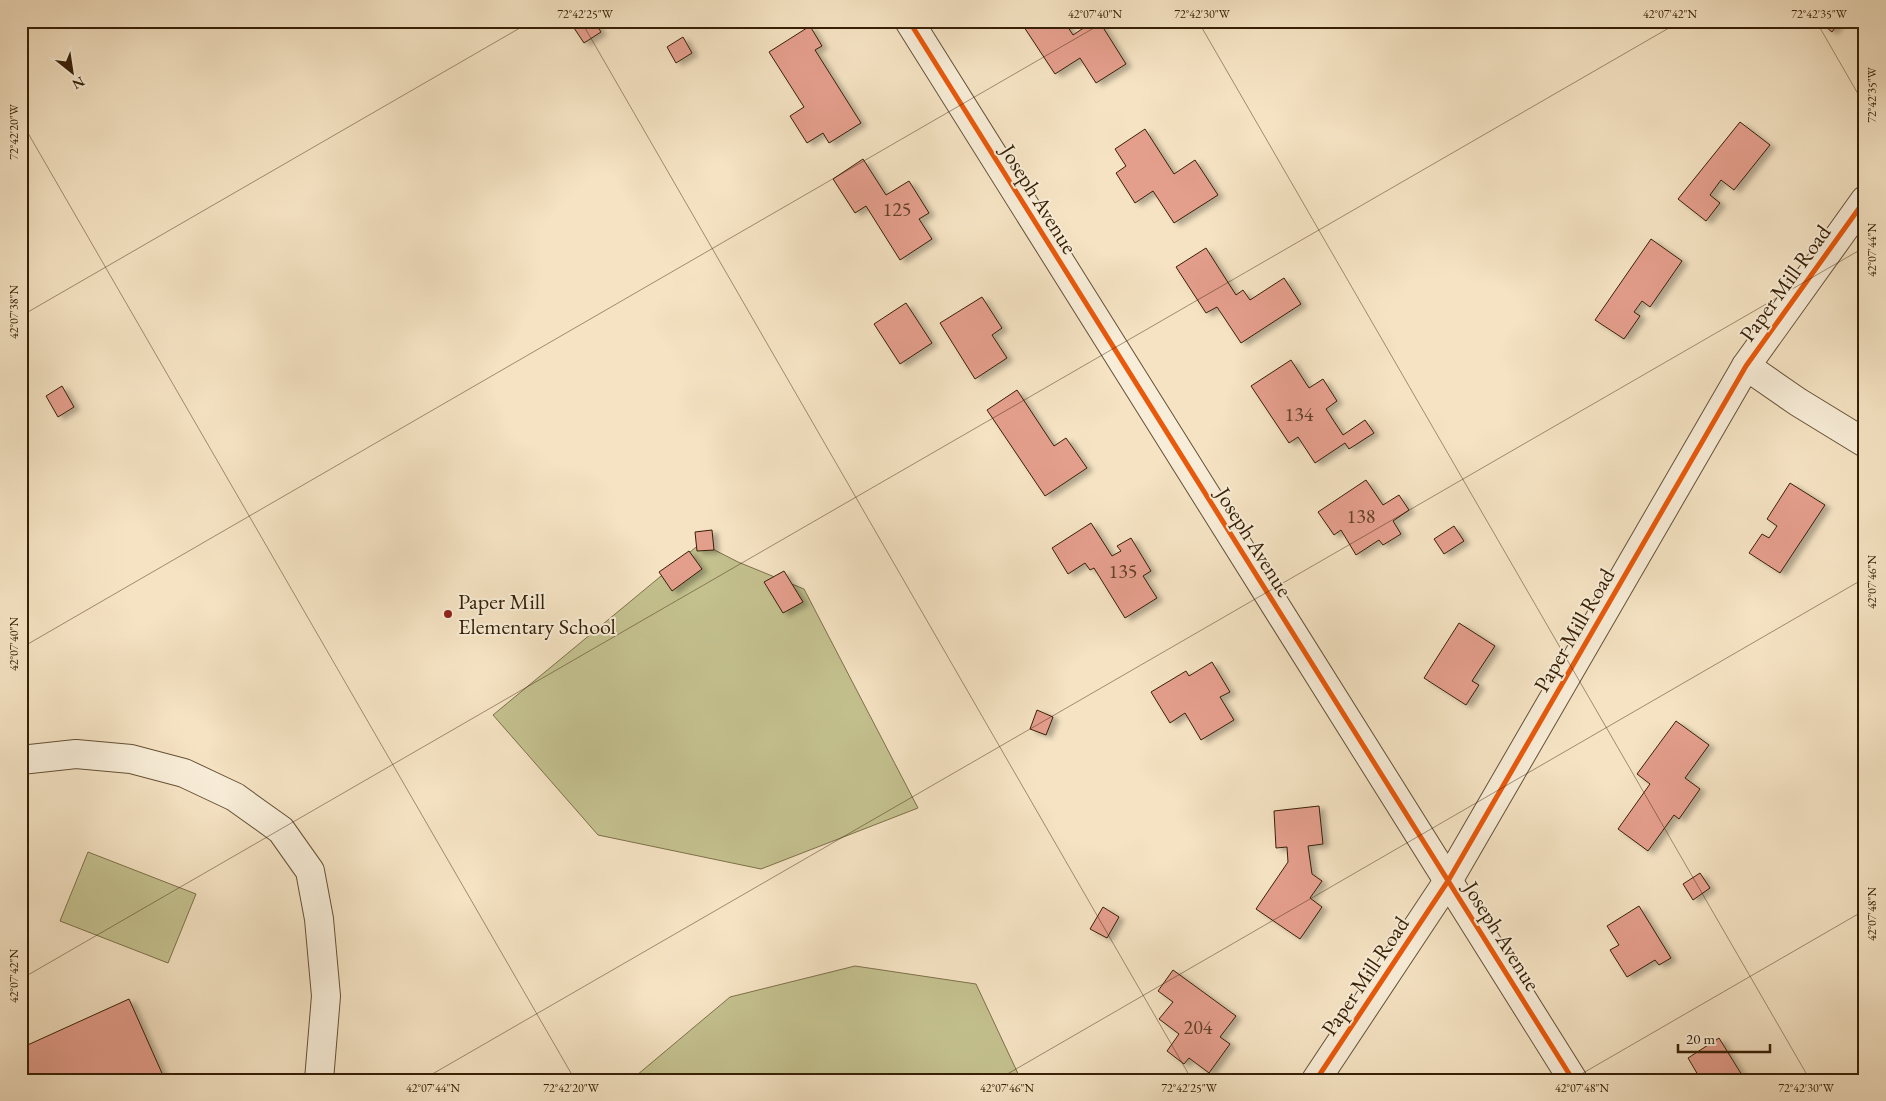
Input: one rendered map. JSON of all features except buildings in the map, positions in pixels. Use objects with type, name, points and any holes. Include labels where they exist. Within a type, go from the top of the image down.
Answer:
[{"type":"street","name":"Joseph Avenue","points":[[909,21],[1573,1080]]},
{"type":"street","name":"Paper Mill Road","points":[[1316,1080],[1448,881],[1746,366],[1865,200]]},
{"type":"street","points":[[1746,366],[1798,402],[1865,443]]},
{"type":"street","points":[[21,760],[76,754],[131,759],[175,771],[235,797],[281,830],[310,871],[319,919],[326,996],[319,1080]]},
{"type":"shaded area","points":[[701,543],[738,562],[804,589],[918,808],[761,869],[598,835],[493,715]]},
{"type":"shaded area","points":[[88,852],[196,894],[168,963],[60,921]]},
{"type":"shaded area","points":[[855,966],[976,984],[1021,1080],[631,1080],[730,997]]},
{"type":"cycle path","points":[[909,21],[1573,1080]]},
{"type":"cycle path","points":[[1316,1080],[1448,881],[1746,366],[1865,200]]},
{"type":"place","name":"Paper Mill Elementary School","points":[[448,614]]}]
